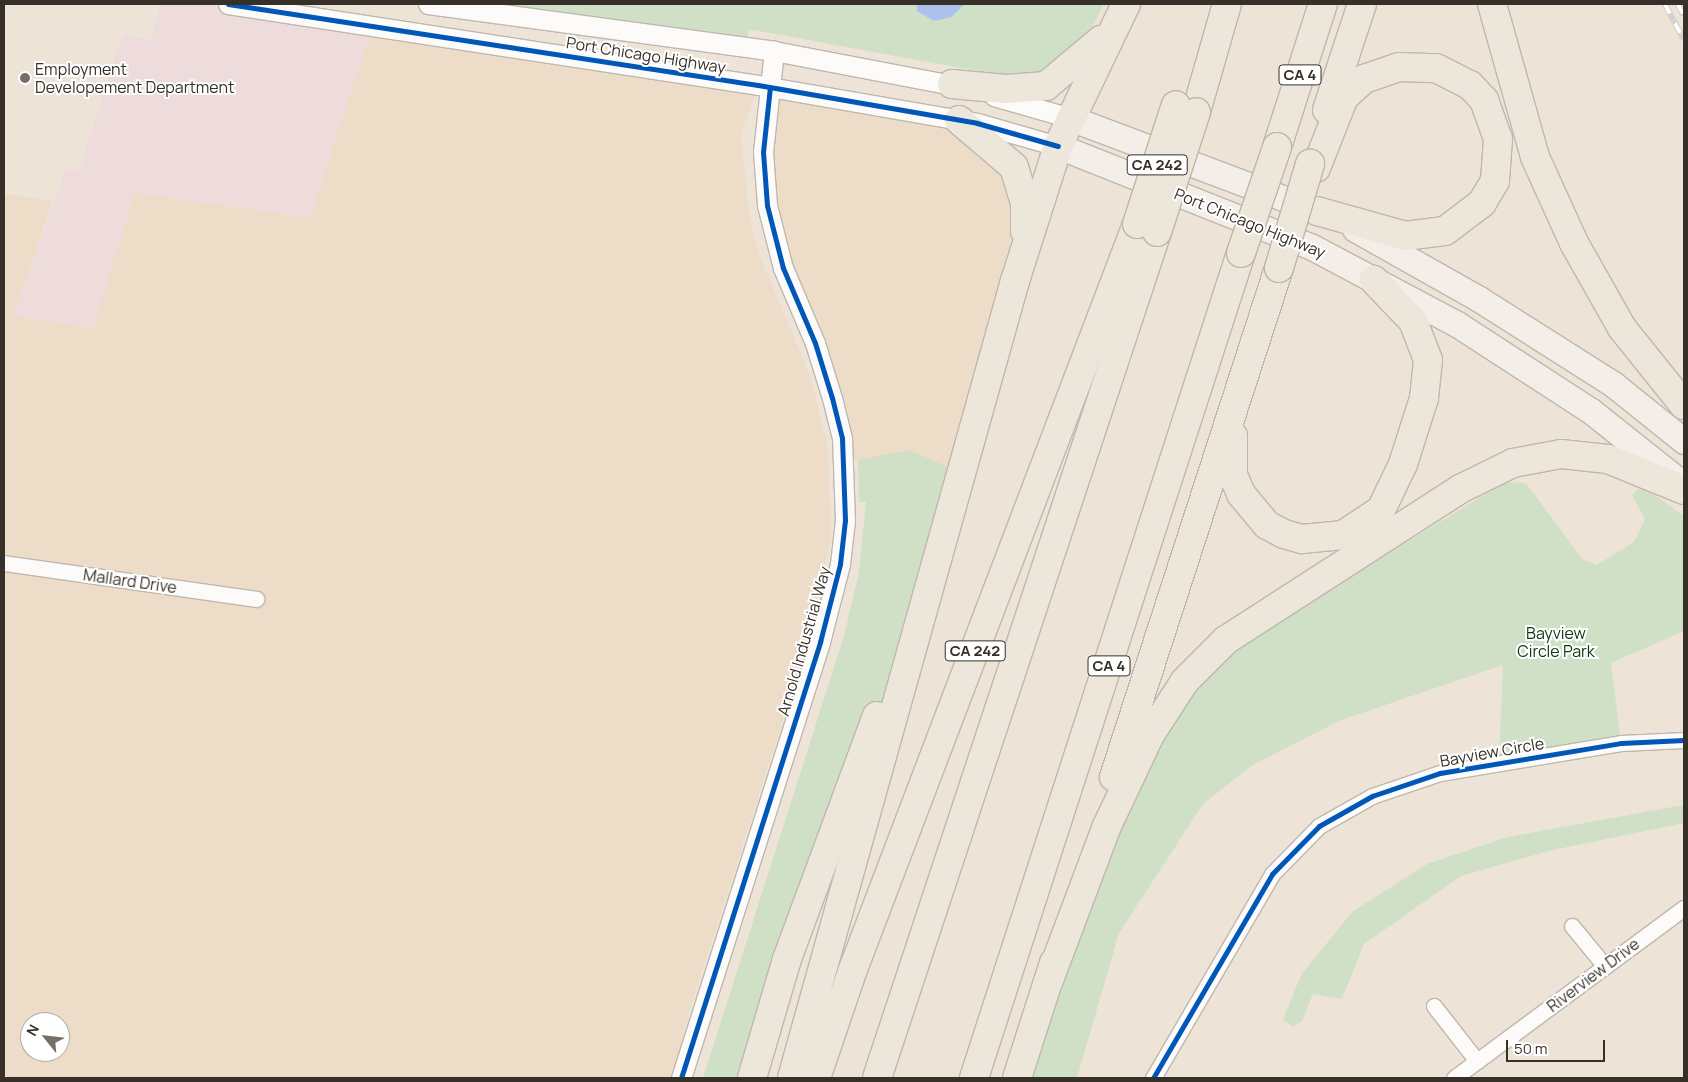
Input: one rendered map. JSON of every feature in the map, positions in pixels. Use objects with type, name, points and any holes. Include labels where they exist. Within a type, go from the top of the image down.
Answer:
[{"type":"highway","name":"CA 242","points":[[816,1078],[852,972],[1147,228],[1218,4]]},
{"type":"highway","points":[[1186,109],[1227,4]]},
{"type":"highway","name":"CA 4","points":[[974,1078],[1323,4]]},
{"type":"highway","points":[[1017,1078],[1279,268],[1308,209],[1313,166],[1362,4]]},
{"type":"highway","points":[[1492,4],[1520,114],[1574,243],[1622,328],[1684,405]]},
{"type":"highway","points":[[952,84],[1006,89],[1046,86],[1076,65],[1121,15]]},
{"type":"highway","points":[[792,1078],[1015,281],[1058,146],[1121,15]]},
{"type":"highway","points":[[1308,209],[1406,236],[1445,231],[1482,202],[1495,181],[1498,139],[1484,100],[1470,85],[1436,68],[1399,67],[1364,79],[1344,98],[1313,166]]},
{"type":"highway","points":[[959,120],[1014,167],[1025,204],[1026,225],[1015,281]]},
{"type":"highway","points":[[877,1078],[1147,228]]},
{"type":"highway","points":[[1245,376],[1232,455],[1234,475],[1252,512],[1267,525],[1302,539],[1343,535],[1364,525],[1393,490],[1428,379],[1424,339],[1402,303],[1374,280]]},
{"type":"highway","points":[[1049,980],[1106,828],[1150,735],[1185,682],[1226,640],[1460,489],[1513,463],[1561,454],[1600,458],[1684,490]]},
{"type":"highway","points":[[752,1078],[787,959],[952,502]]},
{"type":"main road","name":"Port Chicago Highway","points":[[1070,118],[1308,209],[1479,299],[1613,384],[1684,441]]},
{"type":"main road","name":"Port Chicago Highway","points":[[1058,146],[1312,246],[1457,324],[1591,411],[1684,485]]},
{"type":"street","name":"Port Chicago Highway","points":[[228,4],[770,87],[959,120],[1058,146]]},
{"type":"street","name":"Port Chicago Highway","points":[[428,4],[774,51],[952,84],[1070,118]]},
{"type":"street","name":"Arnold Industrial Way","points":[[681,1078],[820,642],[840,564],[845,520],[842,438],[820,356],[783,268],[767,205],[763,152],[774,51]]},
{"type":"street","name":"Mallard Drive","points":[[4,563],[256,599]]},
{"type":"street","name":"Bayview Circle","points":[[1153,1078],[1272,874],[1319,826],[1372,796],[1440,772],[1622,743],[1684,740]]},
{"type":"street","name":"Riverview Drive","points":[[1454,1078],[1684,908]]},
{"type":"street","points":[[1572,926],[1605,966]]},
{"type":"street","points":[[1434,1006],[1477,1061]]},
{"type":"shaded area","points":[[161,4],[228,4],[374,23],[310,218],[136,193],[93,328],[13,316],[66,170],[79,171],[120,43],[124,36],[151,40]]},
{"type":"shaded area","points":[[374,23],[758,85],[741,134],[748,206],[757,250],[811,378],[828,448],[831,537],[809,639],[689,1012],[673,1078],[4,1078],[4,194],[53,201],[13,316],[93,328],[135,193],[310,218]]},
{"type":"shaded area","points":[[770,87],[959,120],[1025,204],[960,472],[909,450],[844,463],[774,236]]},
{"type":"green space","points":[[428,4],[1104,4],[1088,36],[1054,65],[1035,75],[1010,77],[749,29],[746,47]]},
{"type":"green space","points":[[909,450],[960,472],[952,502],[752,1078],[703,1078],[844,636],[859,572],[866,502],[859,502],[858,460]]},
{"type":"green space","name":"Bayview Circle Park","points":[[1505,482],[1526,483],[1583,560],[1597,565],[1634,542],[1645,519],[1632,495],[1642,486],[1684,516],[1684,631],[1611,663],[1621,743],[1499,762],[1503,665],[1341,720],[1254,764],[1203,804],[1119,933],[1077,1078],[1030,1078],[1074,946],[1146,769],[1162,737],[1203,680],[1252,637]]},
{"type":"green space","points":[[1683,805],[1684,823],[1548,851],[1461,876],[1364,944],[1342,999],[1313,994],[1302,1021],[1293,1027],[1283,1020],[1301,975],[1352,912],[1427,864],[1508,837]]},
{"type":"water","points":[[917,4],[965,4],[951,17],[934,21],[917,11]]},
{"type":"railway","points":[[1665,4],[1684,39]]},
{"type":"railway","points":[[1678,4],[1684,16]]},
{"type":"cycle path","points":[[228,4],[758,85],[977,123],[1058,146]]},
{"type":"cycle path","points":[[681,1078],[820,642],[840,564],[845,520],[842,438],[815,343],[783,268],[767,205],[763,152],[770,87]]},
{"type":"cycle path","points":[[1153,1078],[1272,874],[1319,826],[1372,796],[1440,773],[1621,743],[1684,740]]},
{"type":"place","name":"Employment Developement Department","points":[[25,78]]}]
